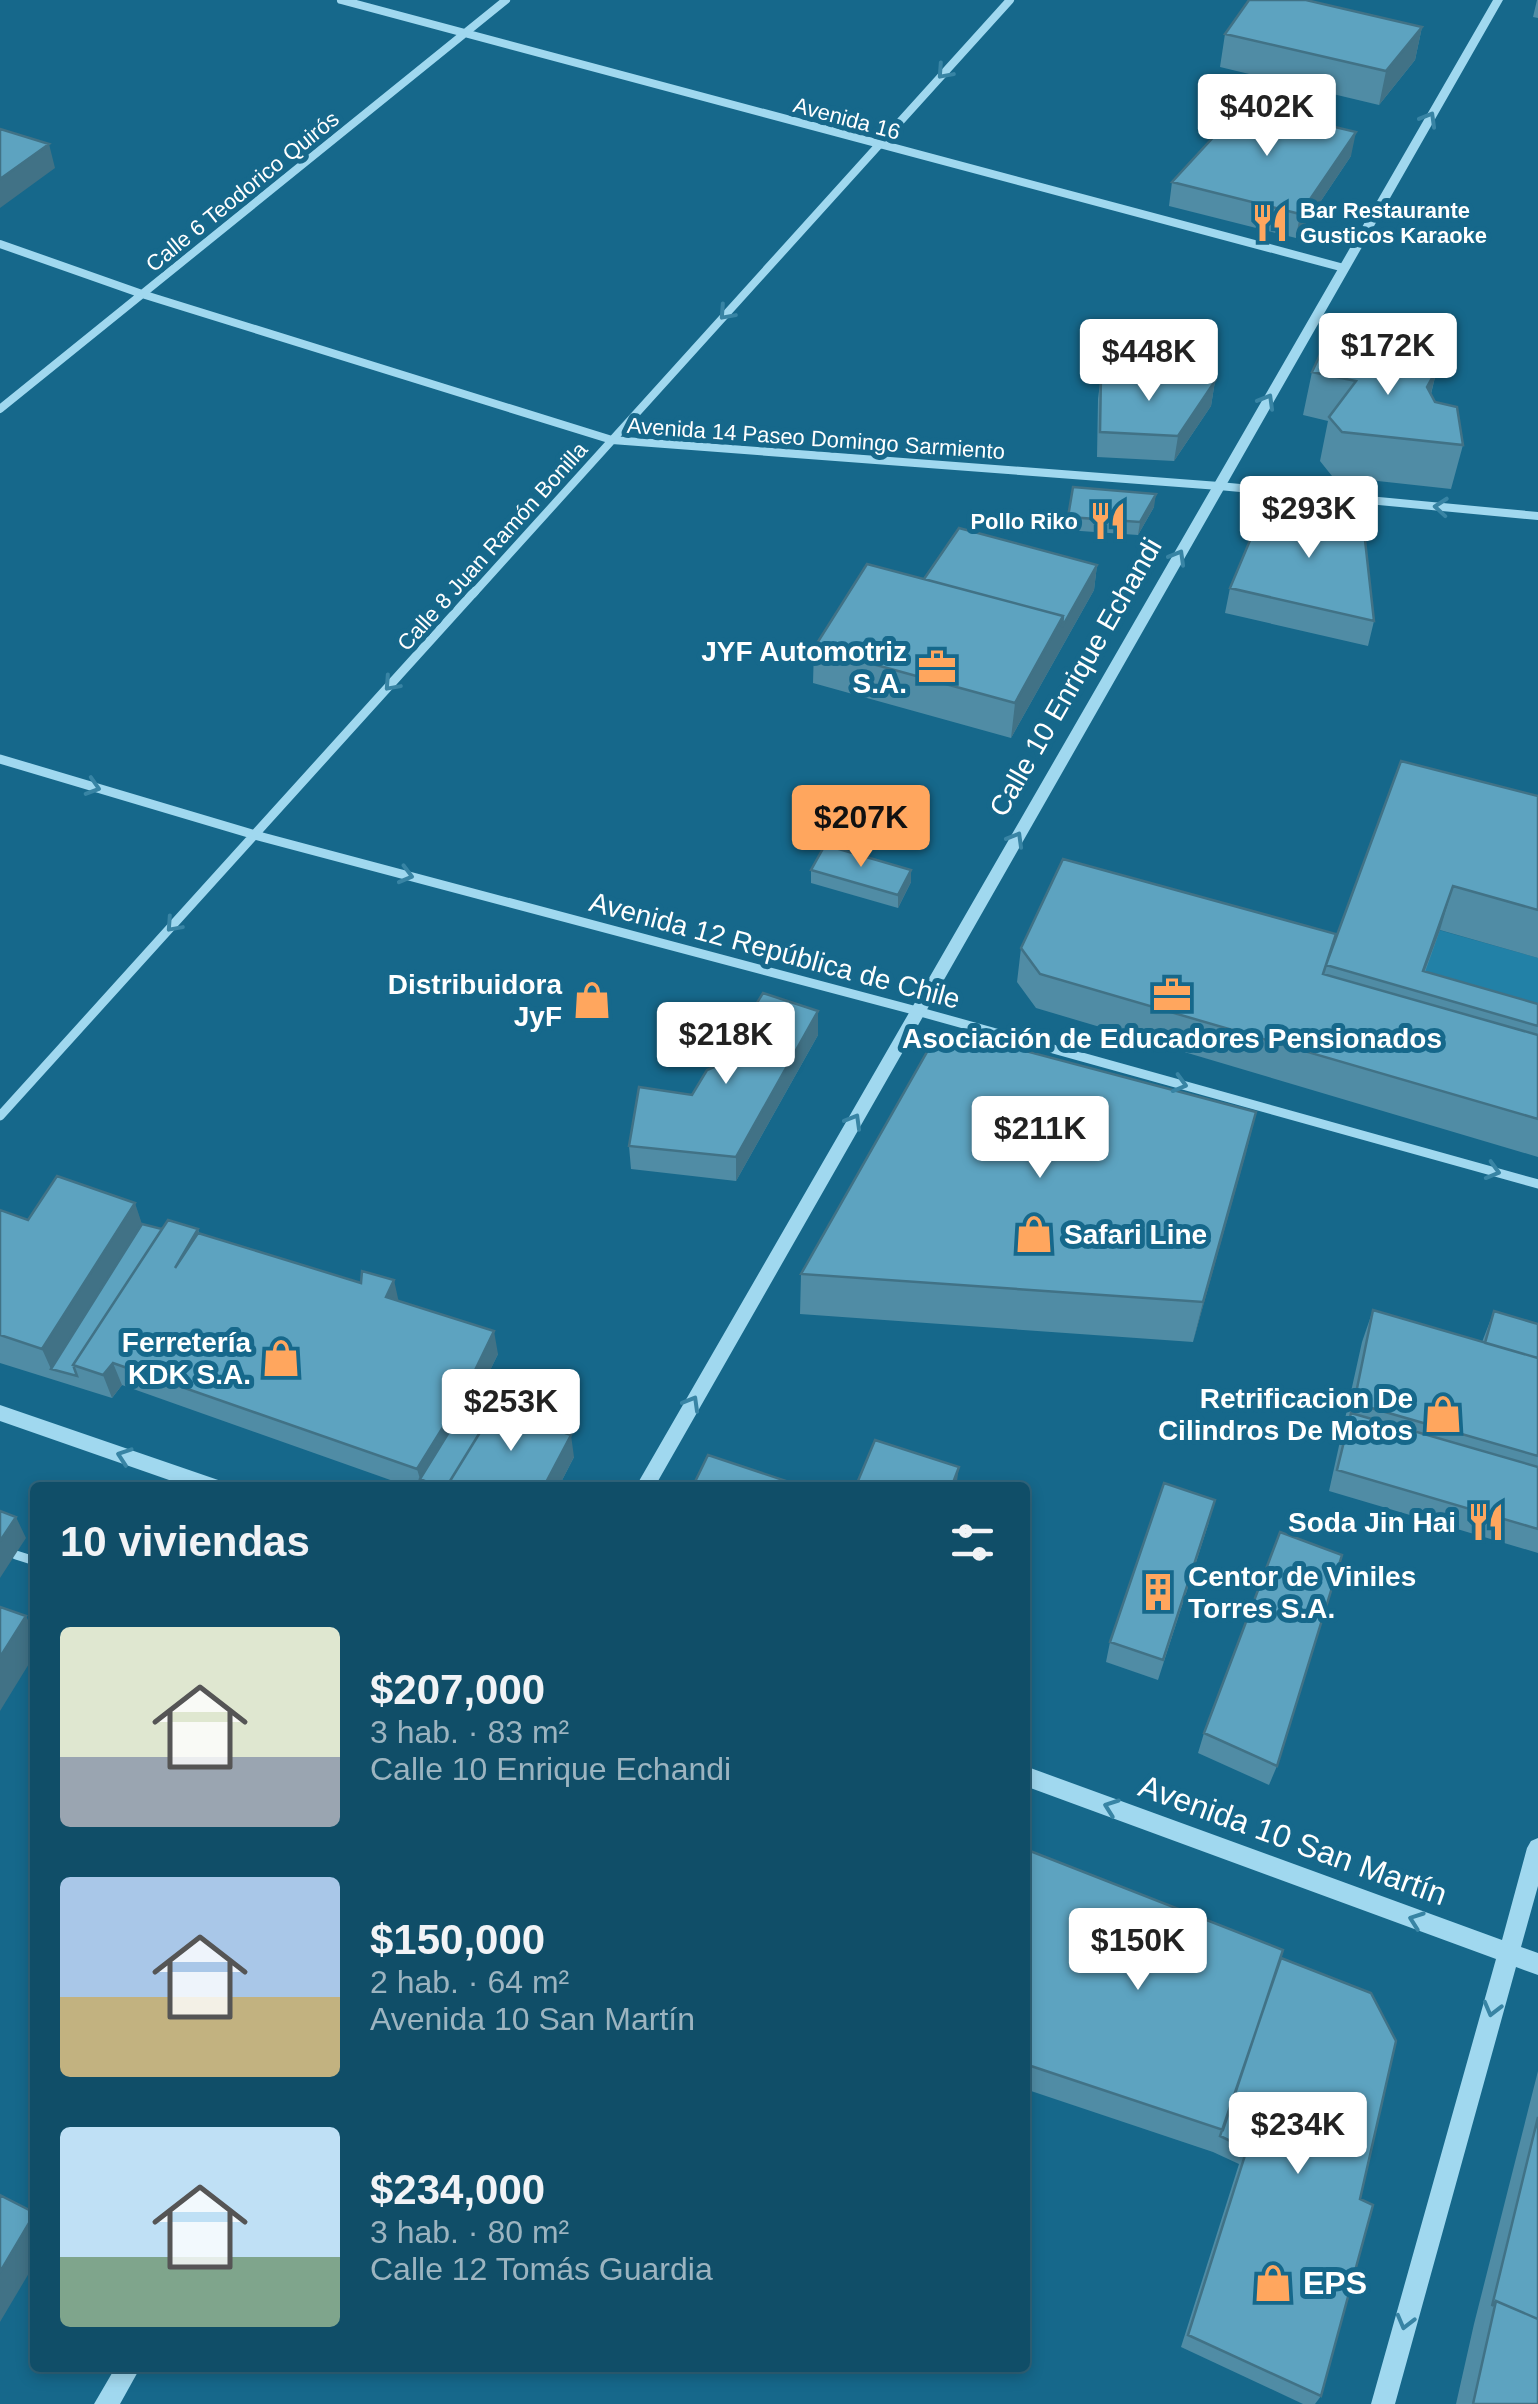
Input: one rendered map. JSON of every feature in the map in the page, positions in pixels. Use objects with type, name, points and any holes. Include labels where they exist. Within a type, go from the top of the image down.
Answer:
[{"type":"street","name":"Avenida 16","points":[[342,0],[1344,268]]},
{"type":"street","name":"Calle 6 Teodorico Quirós","points":[[0,408],[506,0]]},
{"type":"street","name":"Calle 8 Juan Ramón Bonilla","points":[[0,1116],[1010,0]]},
{"type":"street","name":"Calle 10 Enrique Echandi","points":[[647,1482],[1498,0]]},
{"type":"street","name":"Avenida 14 Paseo Domingo Sarmiento","points":[[0,244],[142,294],[612,440],[1219,486],[1538,516]]},
{"type":"street","name":"Avenida 12 República de Chile","points":[[0,759],[255,835],[918,1011],[1538,1184]]},
{"type":"street","points":[[0,1413],[182,1482]]},
{"type":"street","name":"Avenida 10 San Martín","points":[[1030,1778],[1538,1964]]},
{"type":"street","points":[[1382,2404],[1538,1848]]},
{"type":"street","points":[[106,2404],[126,2372]]},
{"type":"lane","points":[[16,1554],[30,1560]]},
{"type":"shaded area","points":[[1439,930],[1538,958],[1538,1051],[1410,1014]]},
{"type":"building","points":[[1249,0],[1306,0],[1422,27],[1386,71],[1225,34]]},
{"type":"building","points":[[1243,105],[1356,132],[1300,214],[1172,182]]},
{"type":"building","points":[[0,129],[49,144],[0,179]]},
{"type":"building","points":[[1325,344],[1437,369],[1427,387],[1435,402],[1457,407],[1463,445],[1342,432],[1329,417],[1356,381],[1312,372]]},
{"type":"building","points":[[1101,375],[1215,381],[1178,436],[1100,432]]},
{"type":"building","points":[[1073,487],[1156,494],[1140,522],[1068,517]]},
{"type":"building","points":[[1264,507],[1362,513],[1374,621],[1230,588]]},
{"type":"building","points":[[959,528],[1097,565],[1062,627],[1063,616],[924,579]]},
{"type":"building","points":[[867,564],[1063,616],[1015,703],[814,648]]},
{"type":"building","points":[[1401,761],[1538,796],[1538,910],[1453,886],[1423,971],[1538,1004],[1538,1026],[1326,965]]},
{"type":"building","points":[[825,845],[911,870],[898,895],[811,870]]},
{"type":"building","points":[[1063,859],[1336,934],[1323,974],[1538,1035],[1538,1119],[1040,974],[1021,948]]},
{"type":"building","points":[[763,993],[818,1011],[736,1157],[629,1146],[639,1087],[692,1095],[707,1070],[719,1065]]},
{"type":"building","name":"Safari Line","points":[[976,1038],[1256,1112],[1203,1302],[801,1274],[931,1045]]},
{"type":"building","points":[[57,1176],[135,1203],[42,1349],[0,1335],[0,1210],[28,1220]]},
{"type":"building","points":[[168,1220],[198,1229],[175,1268],[198,1233],[361,1283],[362,1271],[394,1280],[386,1297],[494,1331],[463,1395],[417,1469],[113,1363],[103,1375],[73,1365]]},
{"type":"building","points":[[142,1224],[162,1229],[73,1365],[77,1376],[51,1369]]},
{"type":"building","name":"Retrificacion De Cilindros De Motos","points":[[1373,1310],[1538,1358],[1538,1456],[1354,1403]]},
{"type":"building","points":[[1494,1311],[1538,1324],[1538,1358],[1485,1343]]},
{"type":"building","points":[[465,1406],[490,1416],[450,1482],[420,1479]]},
{"type":"building","points":[[495,1408],[571,1435],[546,1482],[450,1481]]},
{"type":"building","points":[[1351,1413],[1538,1467],[1538,1529],[1337,1470]]},
{"type":"building","points":[[875,1440],[959,1467],[953,1482],[858,1482]]},
{"type":"building","points":[[708,1455],[789,1482],[695,1482]]},
{"type":"building","name":"Centor de Viniles Torres S.A.","points":[[1164,1483],[1215,1500],[1163,1660],[1110,1642]]},
{"type":"building","points":[[0,1511],[16,1517],[0,1541]]},
{"type":"building","points":[[1280,1532],[1342,1555],[1277,1766],[1204,1733]]},
{"type":"building","points":[[0,1607],[26,1616],[0,1657]]},
{"type":"building","points":[[1030,1851],[1283,1950],[1223,2130],[1030,2066]]},
{"type":"building","points":[[1281,1958],[1371,1993],[1396,2041],[1360,2199],[1373,2205],[1321,2396],[1188,2335],[1247,2149],[1220,2136]]},
{"type":"building","points":[[1538,2117],[1538,2319],[1496,2301],[1492,2306]]},
{"type":"building","points":[[0,2195],[30,2210],[30,2221],[0,2272]]},
{"type":"building","points":[[1496,2301],[1538,2319],[1538,2404],[1473,2404]]},
{"type":"place","name":"Bar Restaurante Gusticos Karaoke","points":[[1270,223]]},
{"type":"place","name":"Pollo Riko","points":[[1108,521]]},
{"type":"place","name":"JYF Automotriz S.A.","points":[[937,667]]},
{"type":"place","name":"Asociación de Educadores Pensionados","points":[[1172,995]]},
{"type":"place","name":"Distribuidora JyF","points":[[592,1000]]},
{"type":"place","name":"Safari Line","points":[[1034,1234]]},
{"type":"place","name":"Ferretería KDK S.A.","points":[[281,1358]]},
{"type":"place","name":"Retrificacion De Cilindros De Motos","points":[[1443,1414]]},
{"type":"place","name":"Soda Jin Hai","points":[[1486,1522]]},
{"type":"place","name":"Centor de Viniles Torres S.A.","points":[[1158,1592]]},
{"type":"place","name":"EPS","points":[[1273,2283]]}]
